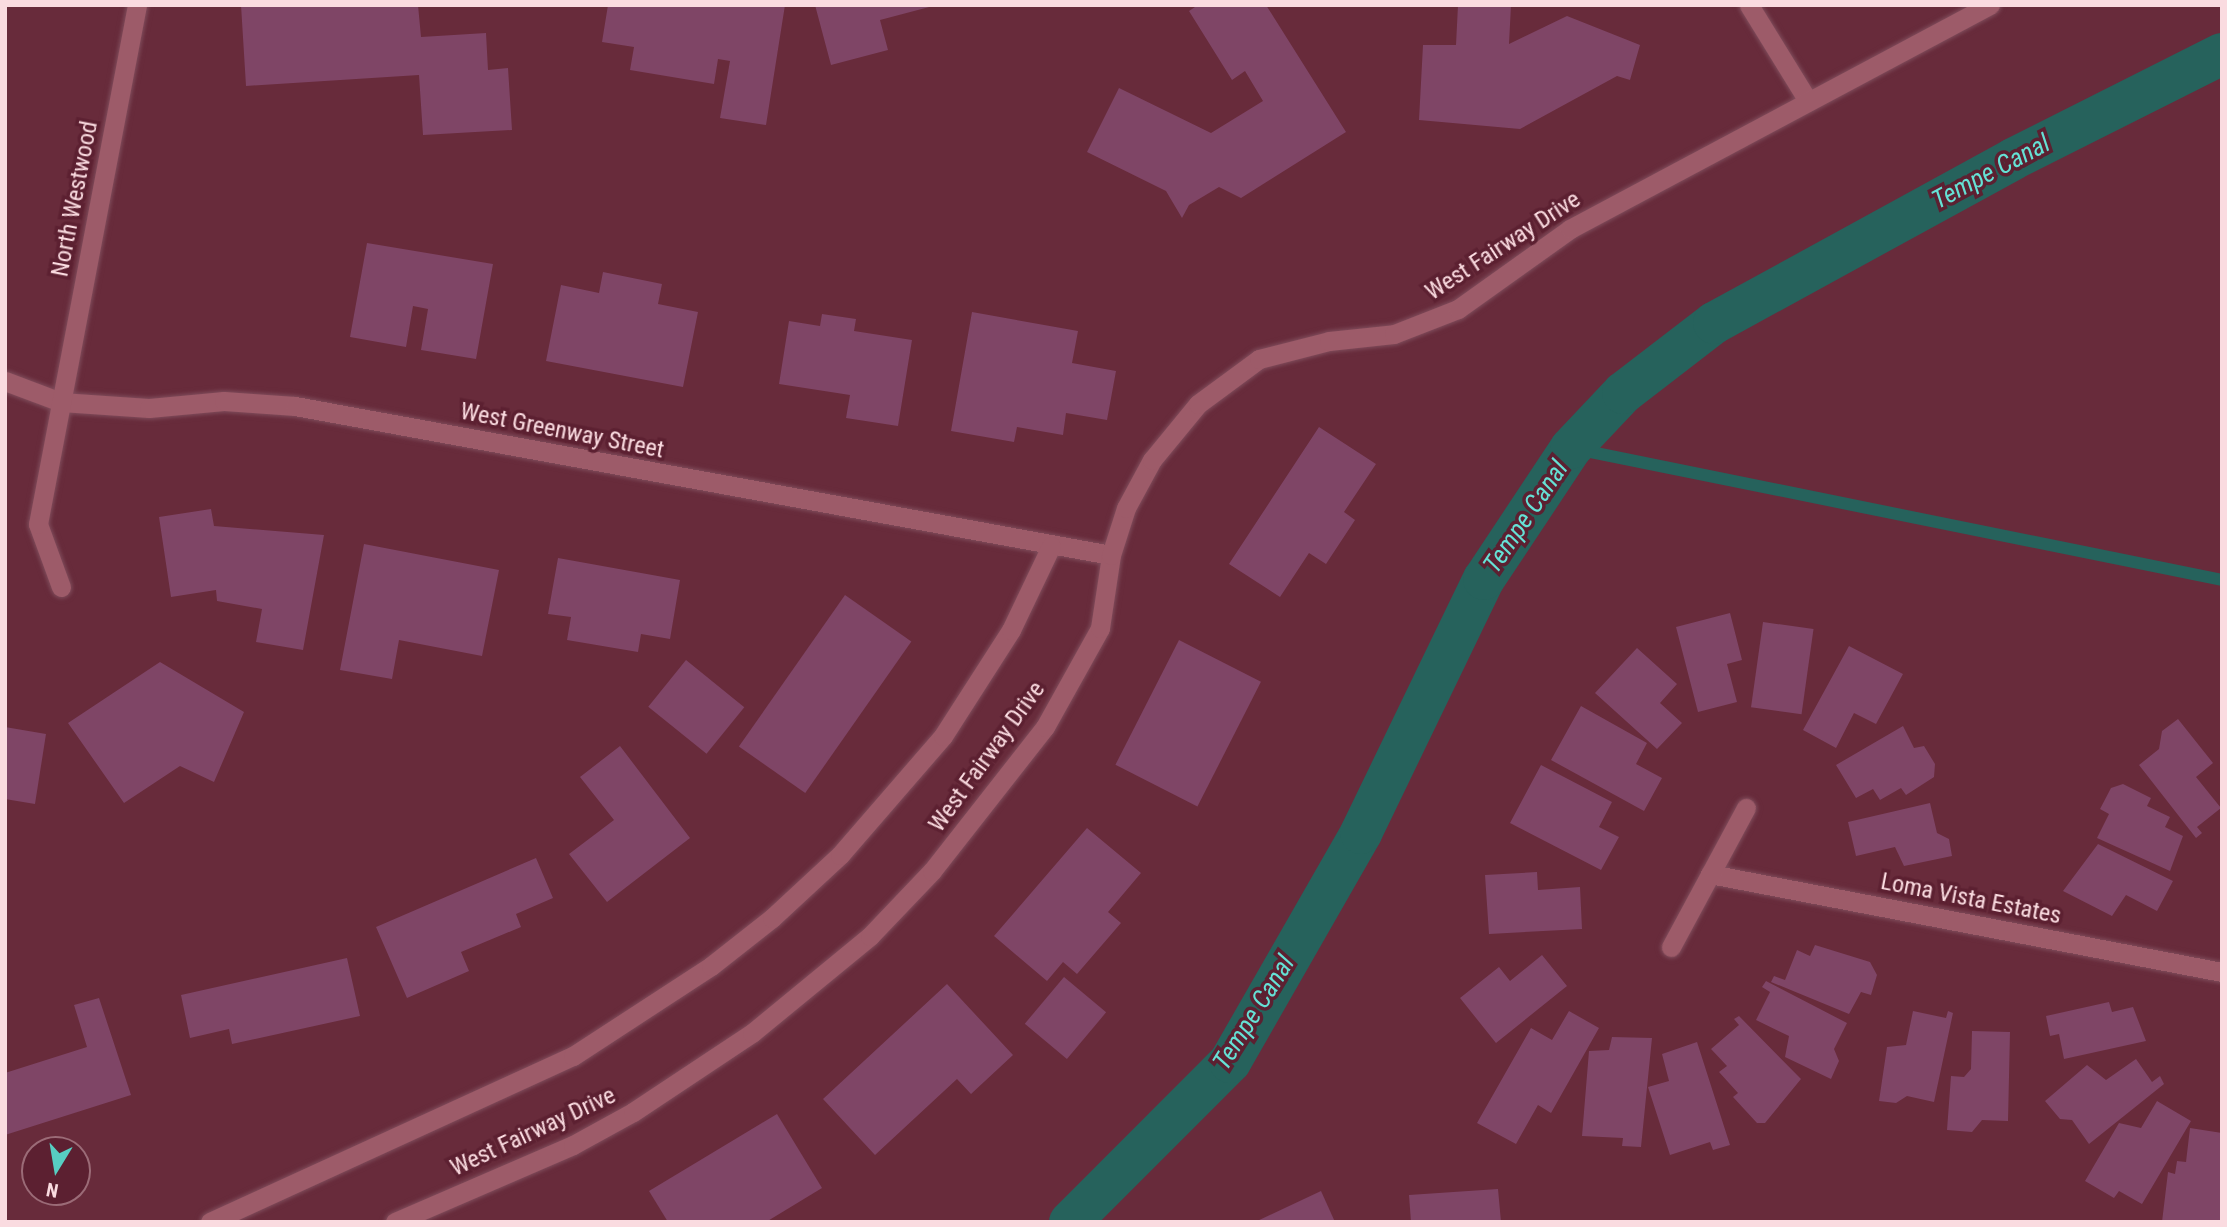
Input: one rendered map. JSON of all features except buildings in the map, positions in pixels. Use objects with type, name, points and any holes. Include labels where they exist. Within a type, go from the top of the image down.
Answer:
[{"type":"street","name":"North Westwood","points":[[61,587],[38,524],[137,5]]},
{"type":"street","points":[[1749,5],[1808,101]]},
{"type":"street","name":"West Fairway Drive","points":[[395,1222],[573,1145],[633,1112],[752,1033],[870,936],[932,871],[1045,727],[1100,628],[1111,555],[1126,508],[1152,460],[1198,404],[1259,359],[1329,341],[1394,334],[1458,309],[1570,229],[1990,5]]},
{"type":"street","name":"West Greenway Street","points":[[5,381],[61,402],[149,408],[223,401],[295,406],[1051,547],[1111,555]]},
{"type":"street","name":"West Fairway Drive","points":[[210,1222],[573,1056],[711,966],[772,918],[840,855],[943,736],[1011,630],[1051,547]]},
{"type":"street","points":[[1671,947],[1746,808]]},
{"type":"street","name":"Loma Vista Estates","points":[[1710,874],[2222,972]]},
{"type":"waterway","name":"Tempe Canal","points":[[1070,1222],[1230,1062],[1361,833],[1484,579],[1571,448],[1623,393],[1714,323],[2013,159],[2222,54]]},
{"type":"waterway","points":[[1571,448],[2222,580]]}]
